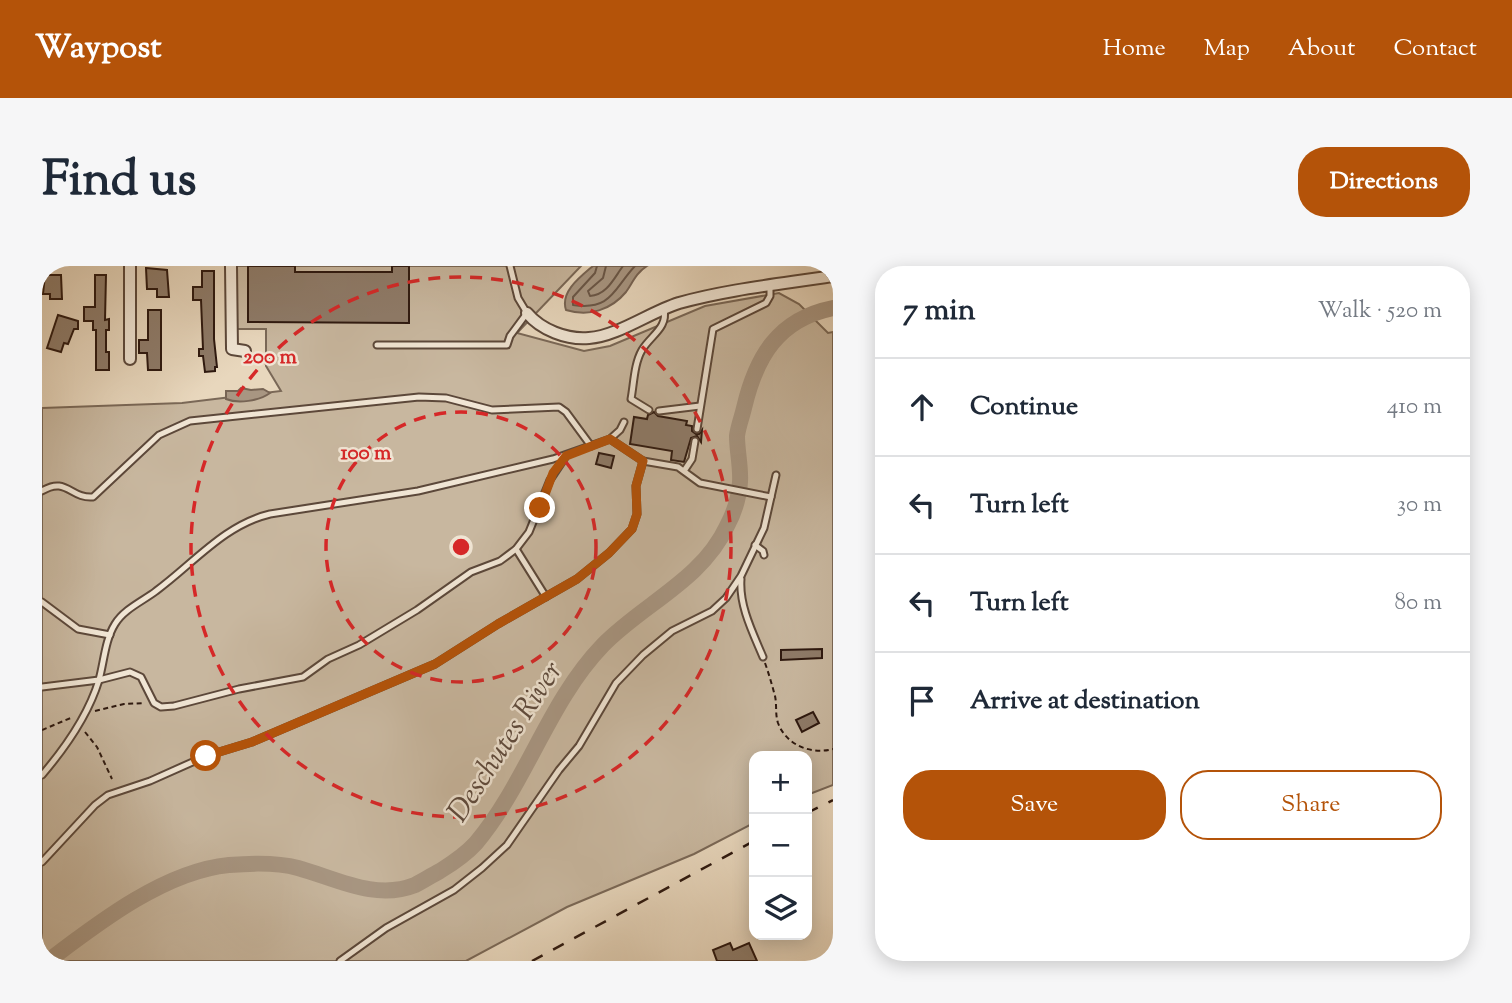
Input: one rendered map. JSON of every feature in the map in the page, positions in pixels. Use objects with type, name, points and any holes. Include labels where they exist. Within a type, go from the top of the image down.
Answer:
[{"type":"street","points":[[130,266],[130,359]]},
{"type":"street","points":[[231,266],[232,349],[245,351]]},
{"type":"street","points":[[527,313],[540,326],[584,338],[607,334],[664,309],[699,298],[833,276]]},
{"type":"lane","points":[[377,345],[508,345],[510,335],[527,313],[518,298],[510,266]]},
{"type":"lane","points":[[697,429],[713,329],[766,303],[770,296],[770,286]]},
{"type":"lane","points":[[649,410],[631,399],[638,359],[649,340],[664,324],[664,309]]},
{"type":"lane","points":[[42,491],[51,486],[60,486],[80,496],[93,497],[151,442],[166,431],[190,421],[415,397],[436,397],[492,410],[559,407],[566,412],[592,446]]},
{"type":"lane","points":[[659,411],[700,406]]},
{"type":"lane","points":[[42,775],[79,727],[86,713],[99,680],[115,624],[132,608],[182,572],[219,539],[257,517],[418,491],[566,456],[610,439],[624,422]]},
{"type":"lane","points":[[610,439],[643,461],[667,464],[684,471],[700,483],[771,497]]},
{"type":"lane","points":[[684,471],[692,459],[695,441]]},
{"type":"lane","points":[[42,687],[99,680],[132,672],[142,679],[149,696],[158,705],[174,706],[239,689],[303,677],[328,659],[359,645],[417,610],[471,572],[500,561],[516,549],[529,532],[550,480],[566,456]]},
{"type":"lane","points":[[42,862],[95,805],[108,795],[150,781],[206,756],[252,742],[435,664],[591,569],[632,529],[637,514],[636,486],[643,461]]},
{"type":"lane","points":[[340,961],[386,928],[454,890],[496,856],[516,834],[554,777],[579,746],[616,683],[643,655],[672,631],[720,605],[741,576],[764,528],[776,475]]},
{"type":"lane","points":[[755,545],[764,555]]},
{"type":"lane","points":[[516,549],[546,597]]},
{"type":"lane","points":[[741,576],[740,593],[743,605],[763,657]]},
{"type":"lane","points":[[42,602],[78,629],[110,635]]},
{"type":"path","points":[[763,657],[775,698],[779,726],[799,746],[813,751],[833,749]]},
{"type":"path","points":[[42,730],[86,713],[124,704],[158,705]]},
{"type":"path","points":[[79,727],[97,747],[112,779]]},
{"type":"shaded area","points":[[237,266],[581,266],[517,333],[584,351],[610,346],[705,306],[779,293],[799,304],[828,333],[833,332],[833,785],[812,793],[812,751],[749,751],[749,826],[694,854],[567,907],[466,961],[42,961],[42,408],[182,403],[281,391],[266,366],[266,329],[237,329]]},
{"type":"water","points":[[593,266],[647,266],[614,303],[591,312],[566,310],[568,291]]},
{"type":"water","points":[[241,388],[263,389],[270,393],[248,401],[226,399],[226,391],[238,391]]},
{"type":"building","points":[[248,266],[295,266],[295,272],[392,272],[392,266],[409,266],[409,323],[248,322]]},
{"type":"building","points":[[146,268],[167,270],[169,297],[157,297],[157,289],[147,289]]},
{"type":"building","points":[[202,271],[214,271],[214,339],[217,367],[215,371],[205,372],[203,356],[199,356],[199,349],[203,349],[201,300],[193,300],[193,287],[202,287]]},
{"type":"building","points":[[45,275],[61,275],[62,299],[50,299],[50,294],[43,294]]},
{"type":"building","points":[[95,275],[106,275],[105,320],[109,319],[109,330],[106,330],[106,352],[109,352],[109,370],[96,370],[96,330],[93,330],[93,321],[84,321],[84,307],[95,307]]},
{"type":"building","points":[[148,310],[161,310],[161,370],[148,370],[147,353],[139,353],[139,340],[148,340]]},
{"type":"building","points":[[58,315],[78,321],[78,329],[74,329],[68,344],[64,343],[61,352],[47,348]]},
{"type":"building","points":[[654,412],[658,416],[687,421],[686,425],[692,426],[692,431],[696,434],[702,430],[701,442],[697,436],[691,438],[684,462],[671,460],[672,451],[630,444],[634,417],[647,419],[648,415]]},
{"type":"building","points":[[599,453],[614,456],[611,468],[596,464]]},
{"type":"building","points":[[822,649],[822,658],[781,660],[781,650]]},
{"type":"building","points":[[813,712],[819,723],[802,732],[796,720]]},
{"type":"building","points":[[730,943],[733,950],[749,943],[757,961],[717,961],[713,950]]},
{"type":"waterway","name":"Deschutes River","points":[[48,961],[133,901],[181,877],[205,869],[246,864],[281,865],[355,886],[385,890],[415,885],[464,855],[476,843],[510,794],[567,691],[584,667],[619,630],[687,577],[716,545],[730,521],[737,499],[740,476],[737,436],[755,372],[772,343],[784,331],[814,313],[833,308]]},
{"type":"railway","points":[[812,810],[833,800]]},
{"type":"railway","points":[[532,961],[749,844]]},
{"type":"route","points":[[206,756],[252,742],[435,664],[577,579],[609,553],[632,529],[638,506],[636,486],[643,461],[610,439],[566,456],[553,473],[540,508]]}]
